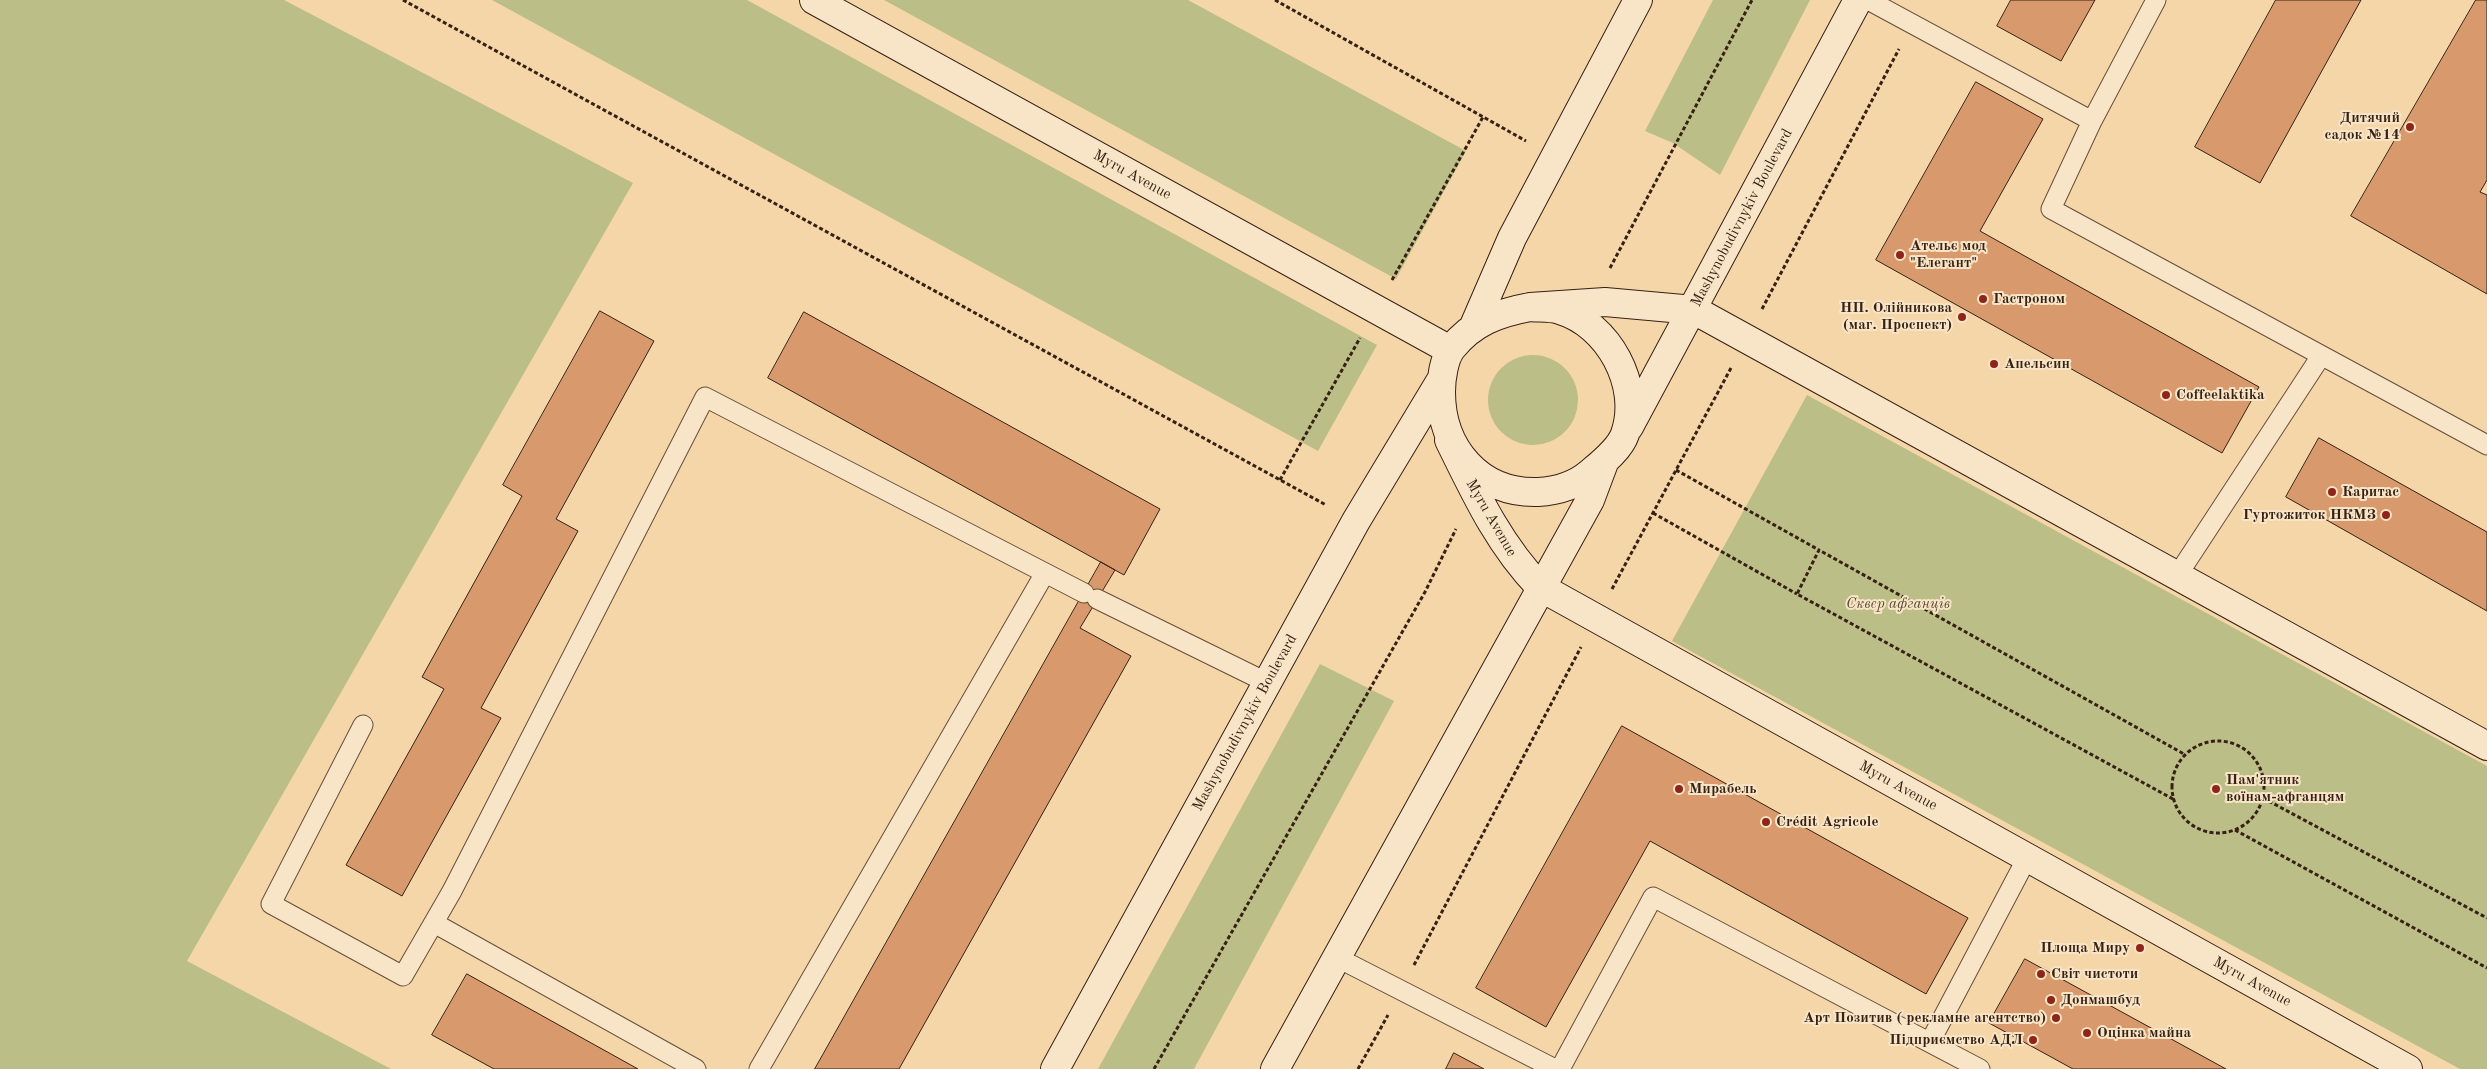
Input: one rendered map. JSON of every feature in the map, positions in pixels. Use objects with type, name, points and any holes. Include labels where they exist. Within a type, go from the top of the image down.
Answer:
[{"type":"street","name":"Myru Avenue","points":[[814,0],[1450,350]]},
{"type":"street","points":[[1473,328],[1512,238],[1638,0]]},
{"type":"street","name":"Mashynobudivnykiv Boulevard","points":[[1605,460],[1625,434],[1694,310],[1858,0]]},
{"type":"street","points":[[1605,460],[1582,480],[1553,491],[1521,492],[1491,483],[1466,464],[1449,440],[1441,410],[1442,380],[1450,350],[1473,328],[1500,313],[1530,307],[1605,302],[1694,310],[2487,746]]},
{"type":"street","points":[[1530,307],[1560,310],[1587,323],[1609,344],[1623,372],[1629,402],[1625,434]]},
{"type":"street","name":"Mashynobudivnykiv Boulevard","points":[[1055,1069],[1356,521],[1442,380]]},
{"type":"street","name":"Myru Avenue","points":[[1449,440],[1475,494],[1504,545],[1520,567],[1540,587],[2408,1069]]},
{"type":"street","points":[[1275,1069],[1540,587],[1590,500],[1605,460]]},
{"type":"lane","points":[[1868,0],[2092,121]]},
{"type":"lane","points":[[2156,0],[2092,121],[2051,209],[2487,445]]},
{"type":"lane","points":[[2177,576],[2321,356]]},
{"type":"lane","points":[[363,725],[270,904],[403,976],[434,923],[705,397],[1045,573],[1268,683]]},
{"type":"lane","points":[[759,1069],[1045,573]]},
{"type":"lane","points":[[1930,1042],[2027,858]]},
{"type":"lane","points":[[1560,1069],[1653,897],[1980,1069]]},
{"type":"lane","points":[[434,923],[696,1069]]},
{"type":"lane","points":[[1336,957],[1555,1069]]},
{"type":"path","points":[[403,0],[1356,521]]},
{"type":"path","points":[[1275,0],[1555,158]]},
{"type":"path","points":[[1607,274],[1752,0]]},
{"type":"path","points":[[1358,1069],[1912,24]]},
{"type":"path","points":[[1676,470],[2184,754]]},
{"type":"path","points":[[1653,512],[1797,594],[2173,799]]},
{"type":"path","points":[[1154,1069],[1425,592],[1459,522]]},
{"type":"path","points":[[1797,594],[1819,550]]},
{"type":"path","points":[[2212,740],[2229,742],[2242,747],[2253,757],[2261,769],[2264,784],[2263,798],[2257,811],[2248,823],[2235,830],[2220,833],[2206,832],[2191,825],[2180,814],[2173,799],[2171,783],[2175,767],[2184,754],[2197,745],[2212,740]]},
{"type":"path","points":[[2263,798],[2487,918]]},
{"type":"path","points":[[2235,830],[2487,968]]},
{"type":"green space","points":[[0,0],[284,0],[633,183],[187,961],[391,1069],[0,1069]]},
{"type":"green space","points":[[492,0],[747,0],[1377,345],[1318,451]]},
{"type":"green space","points":[[884,0],[1188,0],[1466,151],[1396,279]]},
{"type":"green space","points":[[1713,0],[1810,0],[1720,175],[1673,143],[1645,131]]},
{"type":"green space","points":[[1524,355],[1542,355],[1558,362],[1571,375],[1578,391],[1578,409],[1571,425],[1558,438],[1542,445],[1524,445],[1508,438],[1495,425],[1488,409],[1488,391],[1495,375],[1508,362]]},
{"type":"green space","name":"Сквер афганців","points":[[1807,395],[2487,766],[2487,1069],[2460,1069],[1672,641]]},
{"type":"green space","points":[[1320,664],[1394,701],[1194,1069],[1098,1069]]},
{"type":"building","points":[[2011,0],[2095,0],[2061,61],[1997,26]]},
{"type":"building","points":[[2276,0],[2361,0],[2260,183],[2195,147]]},
{"type":"building","points":[[2476,0],[2487,0],[2487,180],[2480,192],[2487,195],[2487,294],[2351,216]]},
{"type":"building","points":[[1976,82],[2043,119],[1980,231],[2259,387],[2222,453],[1876,260]]},
{"type":"building","points":[[600,311],[654,341],[556,519],[578,531],[481,708],[501,718],[402,896],[346,865],[444,689],[422,677],[522,496],[503,485]]},
{"type":"building","points":[[804,312],[1160,509],[1124,575],[768,378]]},
{"type":"building","name":"Гуртожиток НКМЗ","points":[[2319,438],[2487,532],[2487,611],[2286,497]]},
{"type":"building","points":[[1101,562],[1115,570],[1080,628],[1131,656],[899,1069],[815,1069]]},
{"type":"building","points":[[1622,726],[1968,918],[1926,994],[1650,841],[1546,1027],[1476,988]]},
{"type":"building","name":"Донмашбуд","points":[[2025,959],[2226,1069],[2073,1069],[1989,1023]]},
{"type":"building","points":[[467,974],[638,1069],[494,1069],[432,1035]]},
{"type":"building","points":[[1454,1053],[1484,1069],[1446,1069]]},
{"type":"place","name":"Дитячий садок №14","points":[[2410,127]]},
{"type":"place","name":"Ательє мод \"Елегант\"","points":[[1900,255]]},
{"type":"place","name":"Гастроном","points":[[1983,299]]},
{"type":"place","name":"НП. Олійникова (маг. Проспект)","points":[[1962,317]]},
{"type":"place","name":"Апельсин","points":[[1994,364]]},
{"type":"place","name":"Coffeelaktika","points":[[2166,395]]},
{"type":"place","name":"Каритас","points":[[2332,492]]},
{"type":"place","name":"Гуртожиток НКМЗ","points":[[2386,515]]},
{"type":"place","name":"Мирабель","points":[[1679,789]]},
{"type":"place","name":"Пам'ятник воїнам-афганцям","points":[[2216,789]]},
{"type":"place","name":"Crédit Agricole","points":[[1766,822]]},
{"type":"place","name":"Площа Миру","points":[[2140,948]]},
{"type":"place","name":"Світ чистоти","points":[[2041,974]]},
{"type":"place","name":"Донмашбуд","points":[[2051,1000]]},
{"type":"place","name":"Арт Позитив ( рекламне агентство)","points":[[2056,1018]]},
{"type":"place","name":"Оцінка майна","points":[[2087,1033]]},
{"type":"place","name":"Підприємство АДЛ","points":[[2033,1040]]}]
